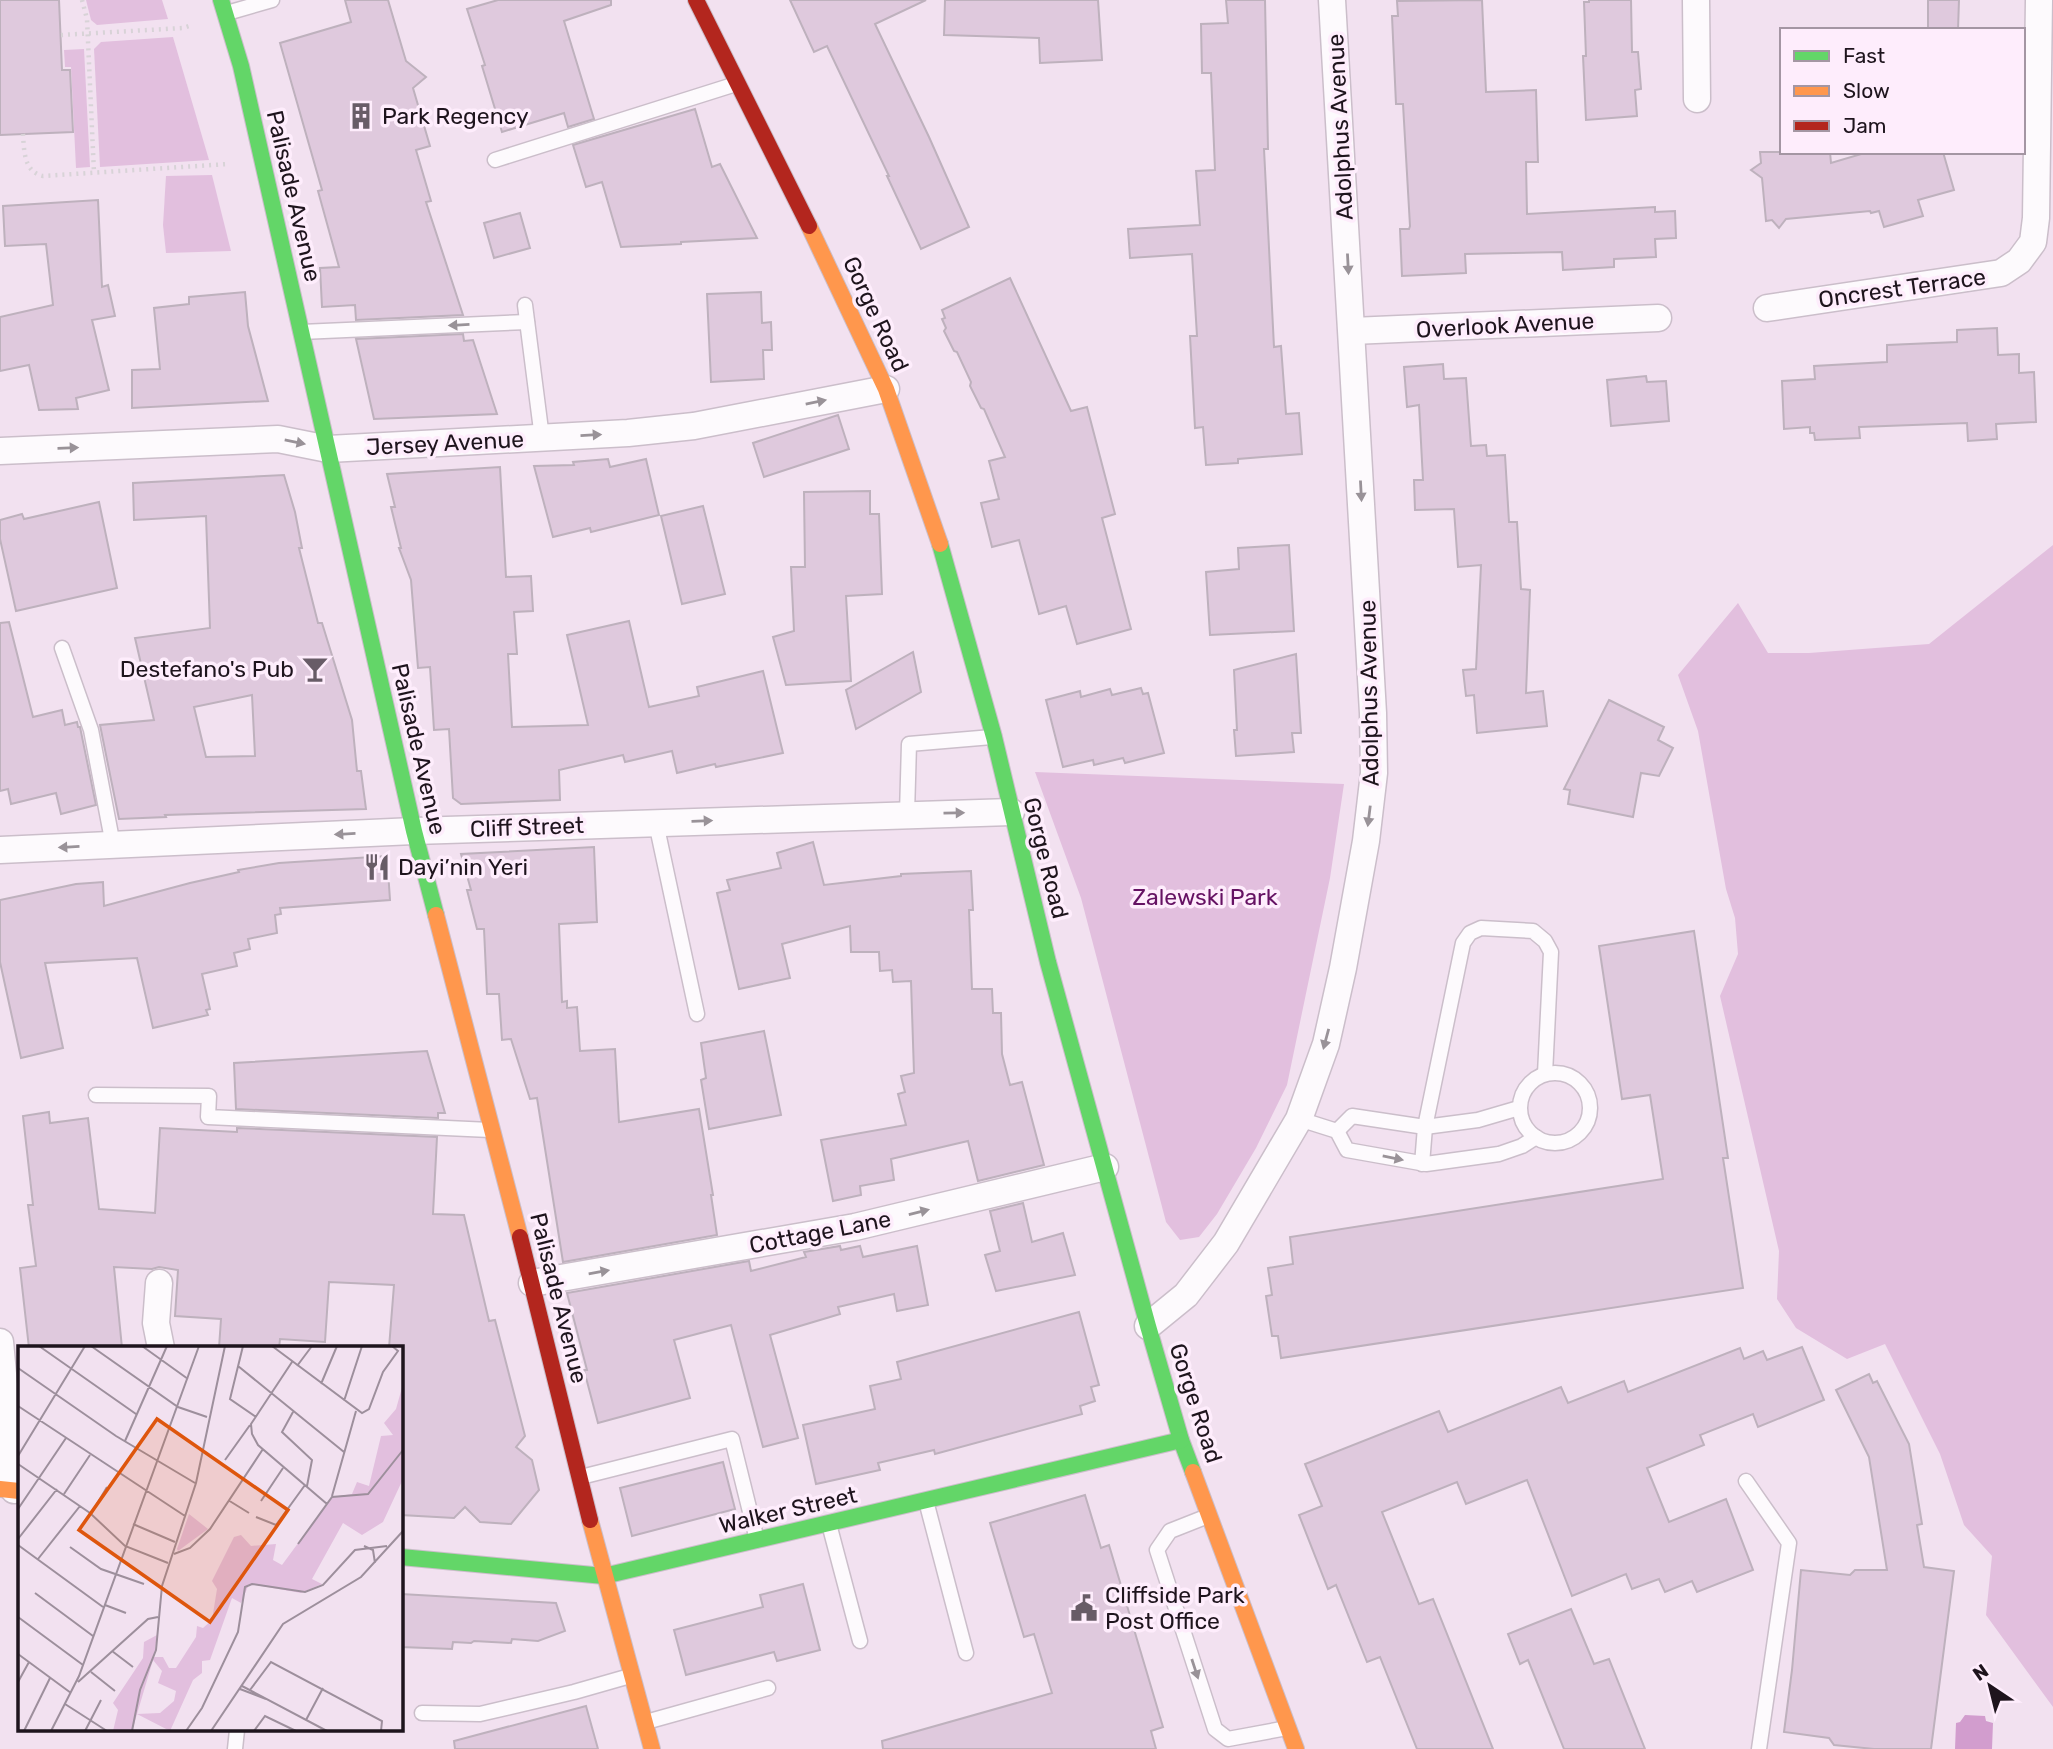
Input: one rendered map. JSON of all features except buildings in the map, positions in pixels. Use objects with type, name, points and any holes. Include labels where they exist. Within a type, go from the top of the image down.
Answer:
[{"type":"main road","name":"Gorge Road","points":[[696,0],[829,266],[886,389],[941,547],[994,737],[1048,962],[1181,1440],[1296,1749]]},
{"type":"main road","name":"Palisade Avenue","points":[[224,10],[241,66],[414,831],[532,1283],[604,1576],[652,1749]]},
{"type":"main road","name":"Walker Street","points":[[402,1557],[604,1576],[1181,1440]]},
{"type":"street","name":"Adolphus Avenue","points":[[1148,1326],[1186,1295],[1226,1244],[1299,1119],[1326,1044],[1366,841],[1374,773],[1373,713],[1332,0]]},
{"type":"street","points":[[1696,0],[1697,99]]},
{"type":"street","name":"Oncrest Terrace","points":[[1767,308],[2001,273],[2018,261],[2033,242],[2036,218],[2039,0]]},
{"type":"street","name":"Overlook Avenue","points":[[1352,331],[1658,318]]},
{"type":"street","name":"Jersey Avenue","points":[[0,451],[278,439],[327,449],[628,433],[694,426],[886,389]]},
{"type":"street","name":"Cliff Street","points":[[0,850],[414,831],[1011,812]]},
{"type":"street","name":"Cottage Lane","points":[[532,1283],[855,1227],[1105,1167]]},
{"type":"street","points":[[159,1283],[156,1323],[161,1346]]},
{"type":"street","points":[[0,1342],[11,1490]]},
{"type":"lane","points":[[224,10],[272,0]]},
{"type":"lane","points":[[495,160],[737,83]]},
{"type":"lane","points":[[525,305],[542,438]]},
{"type":"lane","points":[[301,332],[527,321]]},
{"type":"lane","points":[[62,648],[92,730],[113,845]]},
{"type":"lane","points":[[907,814],[909,744],[994,737]]},
{"type":"lane","points":[[656,823],[697,1014]]},
{"type":"lane","points":[[1422,1164],[1425,1127],[1463,943],[1471,933],[1481,928],[1533,932],[1545,940],[1551,952],[1545,1074]]},
{"type":"lane","points":[[1557,1073],[1578,1082],[1589,1101],[1586,1124],[1569,1139],[1546,1142],[1527,1130],[1522,1119],[1519,1108],[1521,1097],[1535,1079],[1545,1074],[1557,1073]]},
{"type":"lane","points":[[96,1095],[209,1096],[208,1117],[492,1130]]},
{"type":"lane","points":[[1337,1130],[1352,1116],[1425,1127],[1478,1120],[1519,1108]]},
{"type":"lane","points":[[1299,1119],[1337,1130],[1348,1150],[1422,1164],[1499,1154],[1522,1146],[1536,1137]]},
{"type":"lane","points":[[580,1478],[732,1439],[757,1541]]},
{"type":"lane","points":[[1746,1481],[1789,1543],[1759,1749]]},
{"type":"lane","points":[[926,1502],[966,1653]]},
{"type":"lane","points":[[1210,1516],[1170,1531],[1157,1550],[1215,1729],[1228,1739],[1287,1728]]},
{"type":"lane","points":[[829,1524],[860,1641]]},
{"type":"lane","points":[[422,1713],[480,1714],[632,1676]]},
{"type":"lane","points":[[645,1723],[768,1688]]},
{"type":"path","points":[[82,0],[86,19],[94,173]]},
{"type":"path","points":[[61,36],[183,28],[224,10]]},
{"type":"path","points":[[23,134],[24,151],[33,173],[43,176],[221,166],[261,156]]},
{"type":"green space","points":[[86,0],[162,0],[168,19],[97,25],[91,20]]},
{"type":"green space","points":[[173,37],[209,160],[100,167],[94,49],[101,42]]},
{"type":"green space","points":[[84,49],[90,167],[76,168],[71,67],[65,67],[64,50]]},
{"type":"green space","points":[[212,175],[231,251],[166,253],[163,225],[166,176]]},
{"type":"green space","points":[[2053,545],[2053,1707],[1986,1615],[1992,1556],[1964,1525],[1940,1454],[1885,1344],[1847,1359],[1796,1328],[1777,1299],[1779,1251],[1720,996],[1738,954],[1735,918],[1726,889],[1698,731],[1678,675],[1738,603],[1768,653],[1809,653],[1929,644]]},
{"type":"green space","name":"Zalewski Park","points":[[1035,772],[1344,784],[1330,878],[1287,1085],[1256,1148],[1217,1214],[1199,1237],[1180,1240],[1166,1222],[1081,898]]},
{"type":"shaded area","points":[[1965,1715],[1985,1716],[1986,1721],[1993,1723],[1992,1749],[1955,1749],[1956,1723]]},
{"type":"traffic: fast","points":[[221,0],[241,66],[414,831],[436,915]]},
{"type":"traffic: fast","points":[[940,544],[994,737],[1048,962],[1148,1326],[1193,1472]]},
{"type":"traffic: fast","points":[[402,1557],[604,1576],[1181,1440]]},
{"type":"traffic: slow","points":[[809,226],[886,389],[940,544]]},
{"type":"traffic: slow","points":[[436,915],[520,1237]]},
{"type":"traffic: slow","points":[[1193,1472],[1296,1749]]},
{"type":"traffic: slow","points":[[0,1489],[18,1491]]},
{"type":"traffic: slow","points":[[590,1520],[652,1749]]},
{"type":"traffic: jam","points":[[696,0],[809,226]]},
{"type":"traffic: jam","points":[[520,1237],[590,1520]]},
{"type":"place","name":"Park Regency","points":[[361,116]]},
{"type":"place","name":"Destefano's Pub","points":[[315,669]]},
{"type":"place","name":"Dayi’nin Yeri","points":[[377,867]]},
{"type":"place","name":"Cliffside Park Post Office","points":[[1084,1608]]}]
